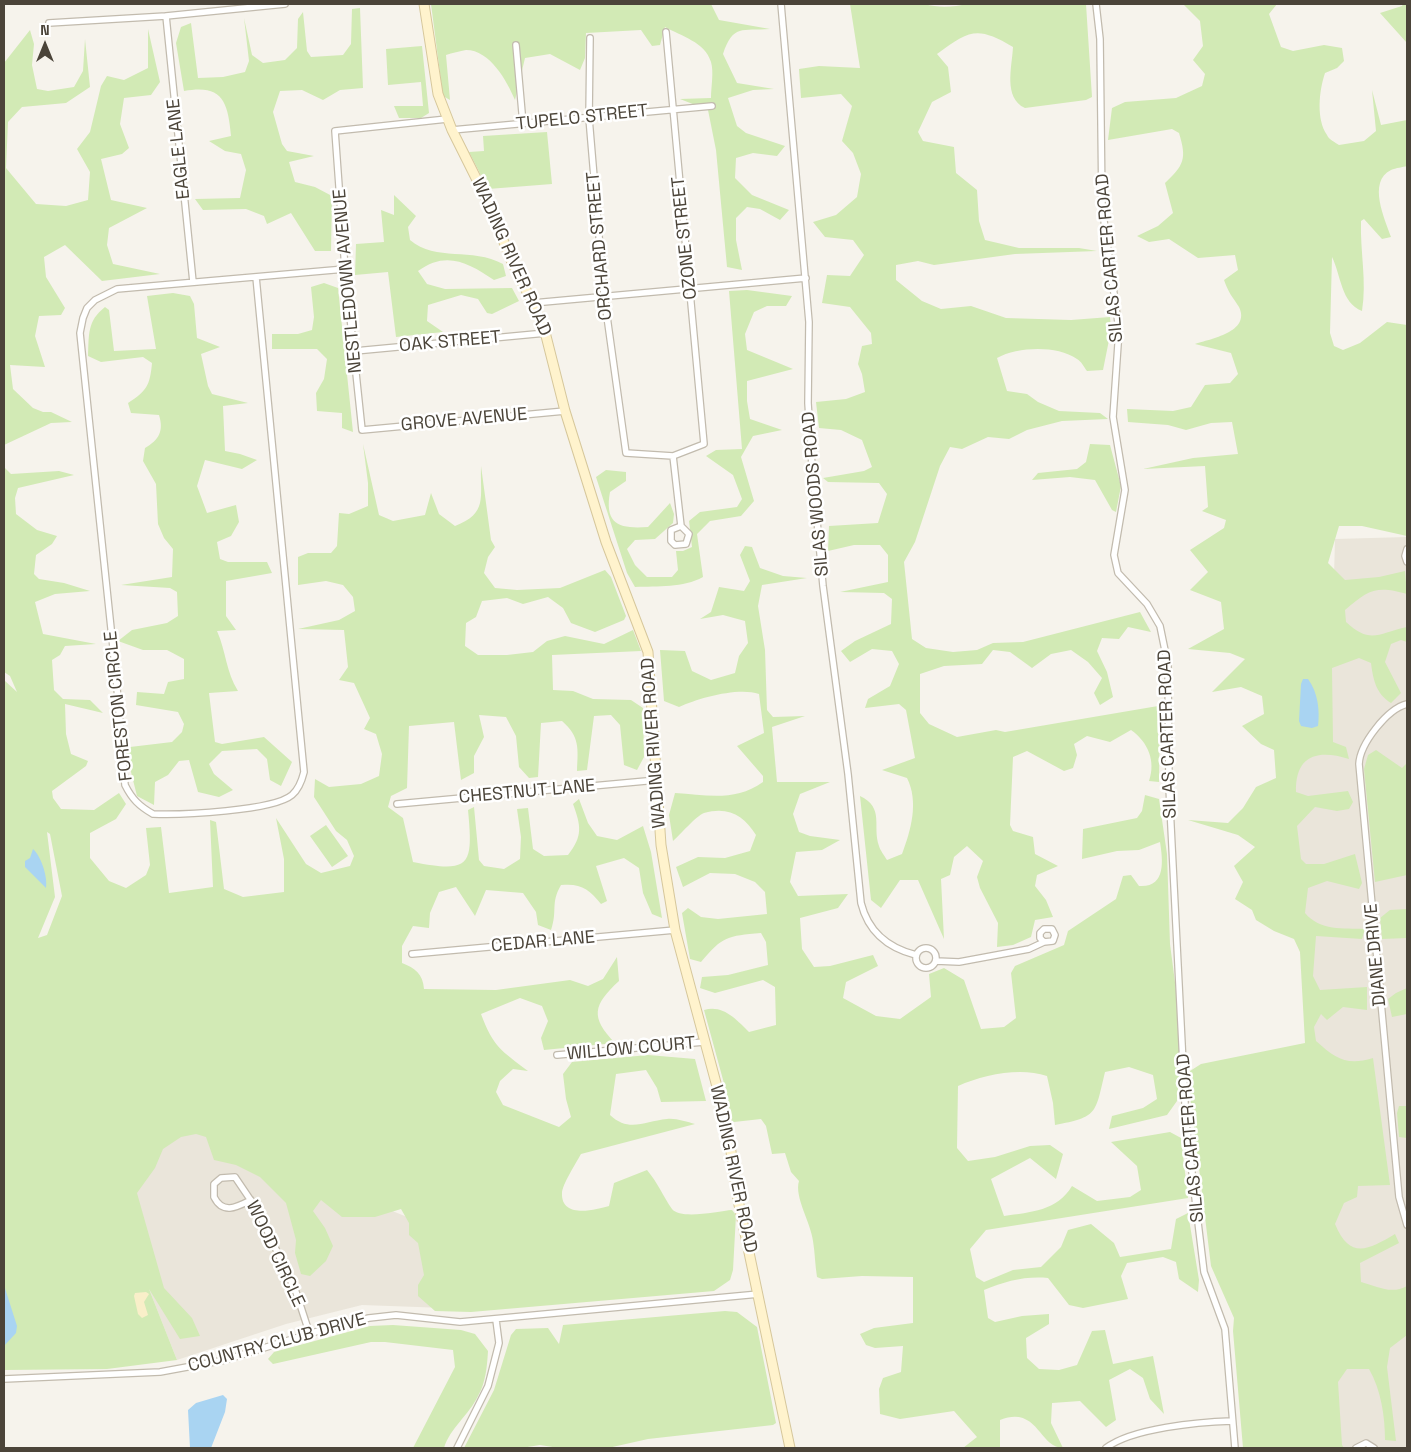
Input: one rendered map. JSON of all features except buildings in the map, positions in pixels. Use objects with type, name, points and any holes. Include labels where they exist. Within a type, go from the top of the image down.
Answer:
[{"type":"main road","name":"WADING RIVER ROAD","points":[[424,4],[438,94],[447,119],[490,206],[510,258],[546,333],[566,411],[606,542],[648,652],[661,845],[675,930],[727,1124],[738,1200],[790,1448]]},
{"type":"street","points":[[50,23],[166,16],[286,4]]},
{"type":"street","name":"SILAS WOODS ROAD","points":[[781,4],[810,322],[808,403],[812,466],[823,586],[848,774],[861,903],[864,915],[878,935],[896,948],[916,955]]},
{"type":"street","name":"SILAS CARTER ROAD","points":[[1096,4],[1100,39],[1102,206],[1119,330],[1112,417],[1125,490],[1114,555],[1118,573],[1147,604],[1160,626],[1168,665],[1169,787],[1186,1124],[1204,1272],[1225,1329],[1235,1448]]},
{"type":"street","name":"EAGLE LANE","points":[[166,16],[193,282]]},
{"type":"street","name":"OZONE STREET","points":[[666,32],[704,444],[673,456]]},
{"type":"street","name":"ORCHARD STREET","points":[[590,38],[589,118],[604,295],[626,453],[673,456]]},
{"type":"street","points":[[516,45],[523,124]]},
{"type":"street","name":"TUPELO STREET","points":[[452,130],[589,118],[672,108],[712,106]]},
{"type":"street","name":"NESTLEDOWN AVENUE","points":[[362,430],[345,269],[335,131],[447,119]]},
{"type":"street","name":"FORESTON CIRCLE","points":[[256,277],[304,772],[301,784],[293,794],[269,805],[153,814],[139,806],[131,798],[125,785],[116,676],[80,333],[82,318],[88,308],[105,294],[116,289],[345,269]]},
{"type":"street","points":[[533,303],[690,287],[806,278]]},
{"type":"street","name":"OAK STREET","points":[[355,351],[546,333]]},
{"type":"street","name":"GROVE AVENUE","points":[[362,430],[566,411]]},
{"type":"street","points":[[673,456],[682,526]]},
{"type":"street","points":[[1407,549],[1405,556],[1407,562]]},
{"type":"street","name":"DIANE DRIVE","points":[[1407,704],[1394,709],[1361,749],[1359,764],[1399,1197],[1407,1225]]},
{"type":"street","name":"CHESTNUT LANE","points":[[397,804],[657,780]]},
{"type":"street","name":"CEDAR LANE","points":[[412,954],[675,930]]},
{"type":"street","name":"SILAS WOODS ROAD","points":[[936,961],[959,962],[1029,950],[1044,942]]},
{"type":"street","name":"SILAS WOODS ROAD","points":[[923,948],[930,948],[935,953],[936,961],[931,968],[924,968],[918,965],[916,955],[923,948]]},
{"type":"street","name":"WILLOW COURT","points":[[557,1055],[704,1042]]},
{"type":"street","name":"WOOD CIRCLE","points":[[251,1200],[229,1209],[216,1202],[213,1193],[217,1181],[228,1176],[235,1177],[251,1200],[258,1211],[296,1292],[310,1335]]},
{"type":"street","name":"COUNTRY CLUB DRIVE","points":[[4,1379],[108,1376],[160,1372],[225,1360],[341,1324],[396,1315],[460,1322],[496,1320],[759,1294]]},
{"type":"street","points":[[457,1448],[488,1386],[499,1343],[496,1320]]},
{"type":"street","points":[[1106,1448],[1122,1438],[1138,1434],[1199,1423],[1232,1421]]},
{"type":"street","points":[[1356,1448],[1366,1444],[1374,1448]]},
{"type":"shaded area","points":[[1407,537],[1407,1448],[1330,1448],[1288,733],[1332,651],[1335,539]]},
{"type":"shaded area","points":[[198,1127],[298,1173],[442,1231],[445,1308],[362,1305],[286,1324],[177,1360],[96,1155]]},
{"type":"green space","points":[[431,4],[711,4],[719,20],[770,29],[745,30],[735,33],[723,54],[737,83],[774,89],[753,90],[728,98],[737,126],[746,133],[785,146],[777,156],[753,153],[736,158],[735,178],[752,195],[789,210],[780,220],[760,209],[747,207],[736,218],[736,240],[742,270],[727,267],[716,150],[708,110],[680,99],[711,98],[711,62],[704,49],[692,40],[665,27],[660,45],[652,46],[641,30],[586,33],[585,58],[580,70],[550,54],[525,58],[515,100],[497,68],[483,55],[475,51],[466,50],[456,52],[446,55],[450,100],[443,96]]},
{"type":"green space","points":[[850,4],[924,4],[946,7],[968,4],[1086,4],[1092,97],[1086,100],[1025,108],[1018,103],[1011,90],[1013,47],[991,36],[974,34],[958,40],[937,54],[948,67],[951,92],[932,102],[918,132],[923,141],[954,147],[956,173],[977,190],[979,221],[985,240],[1019,248],[1079,248],[1097,251],[1015,254],[934,265],[918,261],[896,265],[896,280],[922,301],[941,309],[971,306],[1006,318],[1071,320],[1110,317],[1111,330],[1103,370],[1087,371],[1077,359],[1059,351],[1026,350],[997,358],[1007,391],[1027,394],[1038,402],[1059,411],[1100,413],[1108,419],[1062,421],[1027,430],[1009,439],[988,437],[962,449],[950,447],[940,466],[915,542],[904,562],[912,639],[926,648],[953,652],[977,650],[993,643],[1023,642],[1140,612],[1151,632],[1128,627],[1119,639],[1102,638],[1097,651],[1107,672],[1113,697],[1100,705],[1094,693],[1102,678],[1088,662],[1071,650],[1051,654],[1032,668],[1010,652],[993,650],[982,664],[944,666],[920,674],[920,713],[929,724],[957,737],[996,730],[1005,732],[1158,706],[1160,713],[1159,782],[1149,781],[1152,766],[1149,752],[1142,740],[1131,730],[1110,742],[1087,736],[1074,744],[1077,755],[1073,768],[1064,771],[1027,751],[1013,757],[1010,825],[1013,831],[1033,837],[1035,854],[1058,866],[1037,875],[1035,886],[1046,900],[1053,917],[1035,920],[1031,937],[1013,945],[997,947],[998,923],[980,888],[977,877],[983,861],[967,846],[954,857],[950,875],[941,879],[944,939],[918,880],[900,880],[881,908],[871,900],[860,796],[873,806],[876,818],[877,839],[881,851],[887,860],[902,854],[911,826],[913,797],[911,787],[907,778],[882,770],[915,758],[906,710],[899,704],[865,708],[868,699],[890,686],[899,664],[892,651],[872,649],[850,662],[841,651],[855,641],[891,624],[892,599],[884,593],[840,592],[888,582],[888,555],[880,545],[854,545],[828,551],[829,526],[878,523],[887,494],[879,483],[828,482],[823,478],[864,471],[872,467],[862,440],[841,430],[819,428],[816,402],[846,399],[865,392],[858,364],[862,346],[872,344],[871,333],[850,307],[822,303],[827,275],[850,276],[864,255],[853,240],[825,237],[813,222],[836,215],[857,197],[861,174],[853,153],[842,141],[852,106],[841,94],[801,98],[799,69],[819,66],[860,68]]},
{"type":"green space","points":[[1183,4],[1277,4],[1269,14],[1281,47],[1293,51],[1324,45],[1342,48],[1344,61],[1337,68],[1325,73],[1321,88],[1320,105],[1321,121],[1324,128],[1329,138],[1339,145],[1364,141],[1376,131],[1372,90],[1381,125],[1407,120],[1407,166],[1391,170],[1380,183],[1379,192],[1382,211],[1391,237],[1382,239],[1364,219],[1361,221],[1364,289],[1362,311],[1350,302],[1342,288],[1332,257],[1330,333],[1334,346],[1343,350],[1360,343],[1387,322],[1407,325],[1407,536],[1362,526],[1339,526],[1328,563],[1345,580],[1379,577],[1405,571],[1407,594],[1387,590],[1373,591],[1360,598],[1345,610],[1346,622],[1362,633],[1369,635],[1382,634],[1407,627],[1407,642],[1401,640],[1391,644],[1385,662],[1401,693],[1391,703],[1386,699],[1376,686],[1371,663],[1359,658],[1332,668],[1333,742],[1346,747],[1349,759],[1328,755],[1318,755],[1310,758],[1300,770],[1296,792],[1308,796],[1348,791],[1353,802],[1349,809],[1337,811],[1315,807],[1297,826],[1301,859],[1306,864],[1324,864],[1355,854],[1362,883],[1359,889],[1327,881],[1308,888],[1305,913],[1311,919],[1325,926],[1365,929],[1362,939],[1316,936],[1313,976],[1320,990],[1367,987],[1367,1010],[1343,1007],[1327,1020],[1321,1014],[1314,1027],[1316,1041],[1336,1056],[1349,1061],[1373,1058],[1390,1185],[1358,1186],[1357,1197],[1344,1203],[1335,1224],[1347,1243],[1353,1247],[1368,1247],[1395,1234],[1399,1243],[1360,1263],[1361,1282],[1390,1290],[1401,1289],[1407,1286],[1407,1335],[1390,1348],[1387,1367],[1396,1441],[1385,1440],[1382,1403],[1369,1369],[1347,1369],[1338,1382],[1342,1445],[1344,1448],[1243,1448],[1233,1331],[1234,1318],[1211,1266],[1189,1087],[1190,1071],[1201,1064],[1305,1043],[1300,952],[1294,939],[1274,931],[1256,920],[1252,910],[1235,899],[1243,882],[1234,866],[1255,847],[1238,835],[1188,820],[1228,823],[1243,808],[1256,787],[1276,778],[1274,750],[1261,744],[1242,726],[1264,714],[1262,696],[1241,687],[1212,692],[1245,659],[1230,653],[1188,649],[1224,629],[1221,602],[1190,590],[1208,572],[1190,550],[1224,528],[1226,520],[1202,511],[1208,507],[1205,466],[1143,469],[1193,458],[1238,454],[1232,422],[1211,423],[1186,430],[1168,425],[1128,422],[1127,409],[1173,411],[1191,407],[1205,385],[1230,383],[1238,374],[1231,353],[1195,344],[1219,337],[1239,323],[1241,316],[1239,307],[1224,280],[1238,270],[1235,255],[1198,258],[1169,239],[1149,242],[1137,236],[1158,226],[1173,213],[1165,183],[1182,161],[1183,149],[1179,133],[1172,129],[1108,140],[1112,108],[1125,102],[1176,98],[1202,86],[1205,74],[1193,60],[1203,46],[1200,21]]},
{"type":"green space","points":[[1407,4],[1407,43],[1380,13]]},
{"type":"green space","points":[[360,8],[363,88],[340,90],[323,100],[302,90],[280,91],[273,112],[282,144],[287,151],[314,156],[289,162],[295,182],[315,187],[332,196],[331,251],[315,251],[291,213],[267,224],[264,216],[246,209],[203,210],[195,199],[240,198],[246,170],[241,154],[225,151],[209,141],[231,136],[228,113],[221,98],[207,90],[184,91],[176,43],[181,27],[191,23],[198,78],[223,77],[245,72],[249,61],[244,18],[252,55],[263,63],[285,60],[297,48],[298,19],[303,12],[307,51],[311,57],[343,55],[351,44],[352,9]]},
{"type":"green space","points":[[148,29],[160,82],[151,95],[124,98],[120,124],[129,148],[122,154],[101,159],[111,200],[147,208],[109,228],[107,245],[113,264],[160,274],[102,281],[65,245],[44,257],[46,277],[65,308],[61,315],[39,316],[35,336],[45,367],[10,365],[13,389],[33,408],[43,412],[51,412],[72,422],[51,423],[4,445],[4,63],[30,30],[34,44],[32,65],[37,89],[48,91],[74,87],[83,71],[85,39],[90,87],[66,103],[22,107],[8,122],[6,168],[36,204],[66,206],[88,200],[90,172],[77,149],[90,132],[101,86],[107,76],[124,80],[148,68]]},
{"type":"green space","points":[[422,46],[429,113],[421,118],[399,118],[394,106],[423,106],[421,82],[388,85],[386,49]]},
{"type":"green space","points":[[547,132],[552,184],[488,189],[469,152],[484,151],[483,136]]},
{"type":"green space","points":[[394,195],[416,216],[408,227],[410,240],[420,247],[431,251],[491,259],[503,264],[506,276],[494,280],[466,264],[448,260],[438,261],[418,271],[427,284],[445,289],[512,288],[519,301],[492,314],[487,313],[478,299],[461,295],[428,305],[427,321],[443,332],[396,337],[388,272],[355,275],[356,244],[384,242],[381,210],[394,215]]},
{"type":"green space","points":[[324,283],[338,288],[353,432],[342,428],[342,413],[317,411],[316,393],[324,379],[327,359],[317,349],[272,349],[272,334],[298,334],[312,330],[314,317],[311,287]]},
{"type":"green space","points":[[747,290],[792,296],[786,306],[767,306],[754,312],[745,334],[747,350],[793,369],[747,381],[747,401],[750,419],[782,430],[753,436],[741,457],[754,501],[741,516],[710,521],[697,534],[703,577],[679,585],[635,587],[627,573],[596,477],[606,470],[626,472],[626,481],[610,492],[609,503],[609,512],[612,518],[622,526],[648,527],[670,503],[674,514],[673,523],[655,539],[635,540],[627,549],[635,565],[647,577],[672,577],[678,570],[676,551],[683,551],[692,547],[689,521],[700,512],[737,507],[742,499],[733,475],[706,456],[716,450],[742,449],[729,291]]},
{"type":"green space","points":[[173,293],[190,296],[194,304],[197,338],[220,347],[201,354],[208,386],[212,394],[248,403],[223,406],[225,451],[257,460],[242,469],[205,460],[197,486],[207,513],[236,505],[239,522],[231,536],[217,542],[220,559],[228,562],[267,562],[272,573],[226,581],[226,616],[236,630],[217,631],[231,676],[238,691],[209,693],[215,742],[222,744],[264,737],[292,762],[281,786],[270,780],[267,759],[257,749],[222,751],[209,764],[214,774],[233,790],[219,797],[198,792],[189,760],[179,761],[168,775],[155,782],[154,805],[137,796],[126,752],[130,747],[172,742],[182,732],[184,724],[178,712],[136,705],[137,692],[164,694],[168,682],[184,679],[184,659],[167,650],[143,650],[118,641],[132,630],[167,623],[178,616],[177,592],[170,588],[121,585],[172,577],[173,549],[164,538],[158,524],[156,484],[143,461],[145,448],[154,442],[159,434],[161,426],[159,415],[131,413],[128,403],[143,391],[149,382],[152,363],[143,357],[101,362],[88,356],[88,348],[92,323],[99,312],[105,307],[109,310],[114,351],[156,349],[147,296]]},
{"type":"green space","points":[[363,444],[379,515],[393,521],[425,515],[431,493],[439,514],[455,526],[473,516],[477,510],[481,496],[481,466],[491,540],[495,547],[488,557],[484,573],[495,588],[517,590],[560,588],[605,570],[611,577],[626,616],[624,620],[595,632],[571,623],[563,608],[548,597],[523,604],[507,598],[482,601],[476,617],[466,623],[465,646],[478,655],[507,655],[533,652],[547,641],[565,636],[604,644],[633,630],[641,651],[552,655],[553,690],[573,691],[593,699],[631,700],[643,708],[644,757],[637,770],[624,765],[620,725],[611,715],[594,716],[587,770],[577,771],[577,743],[568,727],[562,721],[541,723],[538,777],[529,778],[519,767],[516,736],[506,717],[479,715],[484,737],[474,756],[474,773],[461,780],[454,722],[409,726],[407,788],[391,796],[388,807],[403,818],[413,862],[447,867],[458,865],[464,861],[468,853],[470,843],[468,810],[474,807],[479,860],[484,866],[504,869],[520,859],[521,837],[517,809],[528,808],[533,849],[544,856],[568,855],[576,842],[579,831],[578,819],[573,804],[579,799],[588,823],[597,836],[617,840],[643,826],[651,852],[662,918],[652,914],[643,893],[639,868],[624,858],[596,866],[607,901],[601,904],[584,888],[574,885],[561,885],[556,897],[551,930],[538,925],[536,912],[523,893],[486,890],[475,916],[456,887],[439,892],[430,913],[429,928],[413,926],[402,946],[402,963],[417,972],[422,979],[424,989],[496,990],[570,980],[588,986],[603,979],[617,957],[619,981],[604,997],[598,1011],[601,1026],[615,1043],[544,1050],[541,1038],[548,1021],[542,1006],[520,998],[481,1014],[494,1041],[528,1071],[513,1069],[500,1081],[496,1092],[503,1105],[559,1127],[571,1117],[566,1099],[563,1074],[572,1062],[648,1055],[695,1059],[706,1101],[661,1102],[657,1088],[646,1070],[616,1074],[610,1115],[617,1120],[631,1125],[670,1119],[695,1124],[581,1154],[564,1185],[563,1201],[567,1207],[580,1211],[609,1206],[614,1183],[647,1170],[672,1209],[677,1212],[692,1214],[732,1210],[736,1215],[733,1270],[730,1280],[714,1291],[471,1312],[435,1311],[418,1296],[418,1285],[424,1275],[418,1243],[409,1235],[409,1223],[401,1209],[375,1217],[342,1217],[321,1200],[313,1211],[325,1228],[333,1246],[326,1261],[310,1276],[301,1274],[295,1253],[296,1240],[286,1203],[260,1177],[236,1165],[214,1160],[206,1137],[196,1134],[181,1137],[163,1149],[155,1168],[137,1193],[164,1288],[192,1318],[200,1336],[180,1339],[149,1289],[177,1360],[107,1369],[4,1370],[4,680],[17,692],[10,676],[4,672],[4,467],[11,474],[59,471],[74,475],[18,488],[15,498],[16,514],[37,530],[57,536],[52,544],[36,555],[34,574],[39,579],[64,583],[90,591],[55,594],[35,602],[43,634],[96,644],[65,646],[60,655],[52,660],[54,690],[63,699],[90,700],[103,713],[65,704],[66,734],[71,754],[88,761],[86,766],[52,791],[53,798],[61,809],[94,810],[119,793],[126,804],[116,819],[90,833],[90,858],[109,881],[126,888],[146,875],[150,865],[146,828],[161,827],[169,893],[213,887],[210,820],[216,822],[224,889],[243,897],[284,892],[284,859],[276,818],[306,864],[321,873],[350,866],[354,856],[347,840],[336,831],[314,797],[315,779],[329,787],[361,784],[379,776],[382,754],[376,734],[364,729],[370,718],[354,683],[339,680],[348,667],[344,630],[298,629],[339,620],[355,611],[353,597],[343,585],[326,581],[298,585],[298,557],[308,553],[331,553],[337,546],[339,513],[349,514],[368,506],[368,483]],"holes":[[[47,832],[50,834],[62,896],[47,935],[38,938],[55,897]]]},
{"type":"green space","points":[[1090,444],[1110,445],[1121,486],[1116,512],[1112,510],[1095,480],[1070,477],[1032,480],[1038,473],[1077,469],[1086,462]]},
{"type":"green space","points":[[745,546],[752,547],[760,568],[783,576],[807,578],[762,585],[758,606],[765,650],[767,710],[773,717],[805,716],[772,727],[777,782],[830,782],[800,794],[793,814],[799,832],[810,836],[840,840],[822,850],[796,852],[790,882],[798,896],[848,894],[838,908],[800,918],[802,949],[814,967],[830,966],[873,955],[878,966],[846,982],[843,998],[876,1016],[900,1019],[931,997],[929,974],[944,968],[964,980],[981,1029],[1004,1027],[1016,1018],[1011,973],[1015,966],[1064,945],[1068,931],[1116,899],[1123,876],[1131,875],[1139,886],[1154,883],[1161,872],[1160,842],[1139,850],[1117,851],[1082,859],[1083,829],[1137,818],[1142,811],[1145,795],[1159,799],[1167,854],[1170,944],[1182,1036],[1177,1101],[1167,1115],[1109,1129],[1112,1116],[1143,1108],[1157,1099],[1153,1075],[1129,1067],[1105,1072],[1096,1105],[1087,1116],[1055,1125],[1053,1103],[1047,1076],[1036,1073],[1013,1072],[990,1076],[958,1086],[957,1148],[968,1161],[995,1157],[1030,1146],[1050,1145],[1063,1154],[1056,1179],[1030,1158],[991,1179],[1004,1216],[1042,1209],[1059,1201],[1072,1186],[1097,1201],[1130,1197],[1141,1190],[1137,1166],[1111,1142],[1170,1132],[1181,1138],[1188,1198],[986,1230],[970,1249],[976,1277],[984,1282],[1013,1270],[1041,1267],[1061,1247],[1068,1230],[1091,1224],[1114,1243],[1120,1257],[1171,1249],[1176,1219],[1188,1213],[1199,1280],[1198,1292],[1179,1279],[1176,1262],[1163,1257],[1127,1263],[1121,1276],[1128,1299],[1083,1308],[1069,1305],[1048,1278],[1016,1280],[984,1290],[988,1318],[995,1322],[1022,1316],[1049,1314],[1049,1324],[1026,1338],[1027,1358],[1039,1369],[1059,1370],[1077,1365],[1092,1331],[1105,1330],[1113,1364],[1153,1356],[1164,1414],[1150,1399],[1143,1378],[1130,1369],[1109,1380],[1116,1420],[1106,1427],[1080,1401],[1052,1403],[1051,1423],[1063,1448],[1048,1442],[1037,1428],[1022,1418],[1013,1417],[1000,1420],[1000,1448],[963,1448],[977,1437],[954,1411],[900,1419],[880,1414],[879,1389],[883,1378],[901,1372],[903,1346],[875,1348],[866,1345],[860,1334],[874,1328],[913,1323],[913,1277],[862,1276],[822,1279],[817,1277],[812,1234],[799,1195],[799,1181],[791,1172],[785,1153],[772,1154],[766,1126],[761,1119],[734,1122],[730,1120],[728,1098],[704,1010],[717,1009],[723,1011],[749,1032],[776,1025],[775,987],[763,980],[715,993],[700,988],[702,977],[728,975],[768,965],[766,942],[761,933],[740,935],[721,942],[701,962],[690,959],[682,913],[688,908],[701,917],[718,919],[767,914],[765,892],[755,882],[735,874],[710,873],[683,887],[676,867],[698,857],[725,858],[750,851],[756,835],[735,814],[713,811],[701,815],[673,841],[669,815],[675,793],[710,796],[731,795],[763,782],[763,776],[737,746],[764,733],[759,694],[750,692],[730,693],[697,700],[679,707],[664,701],[660,650],[685,651],[692,671],[711,680],[735,673],[739,656],[748,643],[745,621],[723,615],[700,619],[711,612],[719,587],[744,591],[750,581],[740,555]]},
{"type":"green space","points":[[1376,750],[1402,768],[1407,763],[1407,875],[1375,882],[1364,769],[1368,755]]},
{"type":"green space","points":[[326,825],[348,856],[332,867],[310,836]]},
{"type":"green space","points":[[1407,909],[1407,938],[1382,939],[1380,918],[1390,910]]},
{"type":"green space","points":[[1407,988],[1407,1014],[1392,1017],[1388,999]]},
{"type":"green space","points":[[1399,1106],[1407,1106],[1407,1138],[1399,1137],[1397,1113]]},
{"type":"green space","points":[[725,1311],[737,1312],[757,1327],[776,1423],[773,1425],[648,1439],[608,1448],[559,1448],[540,1445],[521,1448],[464,1448],[494,1390],[511,1335],[516,1329],[548,1328],[559,1344],[563,1325]]},
{"type":"green space","points":[[393,1325],[461,1330],[475,1334],[488,1351],[486,1374],[481,1391],[451,1434],[444,1448],[413,1448],[455,1367],[453,1350],[371,1342],[273,1364],[268,1359],[274,1352],[370,1326]]},
{"type":"sand","points":[[146,1292],[149,1294],[144,1302],[148,1315],[142,1318],[138,1314],[134,1296],[135,1293]]},
{"type":"water","points":[[1303,679],[1308,679],[1318,702],[1318,726],[1312,728],[1301,726],[1299,721],[1301,684]]},
{"type":"water","points":[[33,849],[39,856],[43,867],[46,888],[25,867],[25,861],[30,858]]},
{"type":"water","points":[[4,1285],[17,1326],[16,1333],[4,1346]]},
{"type":"water","points":[[223,1395],[227,1399],[225,1412],[211,1448],[190,1448],[188,1410],[196,1403]]}]
